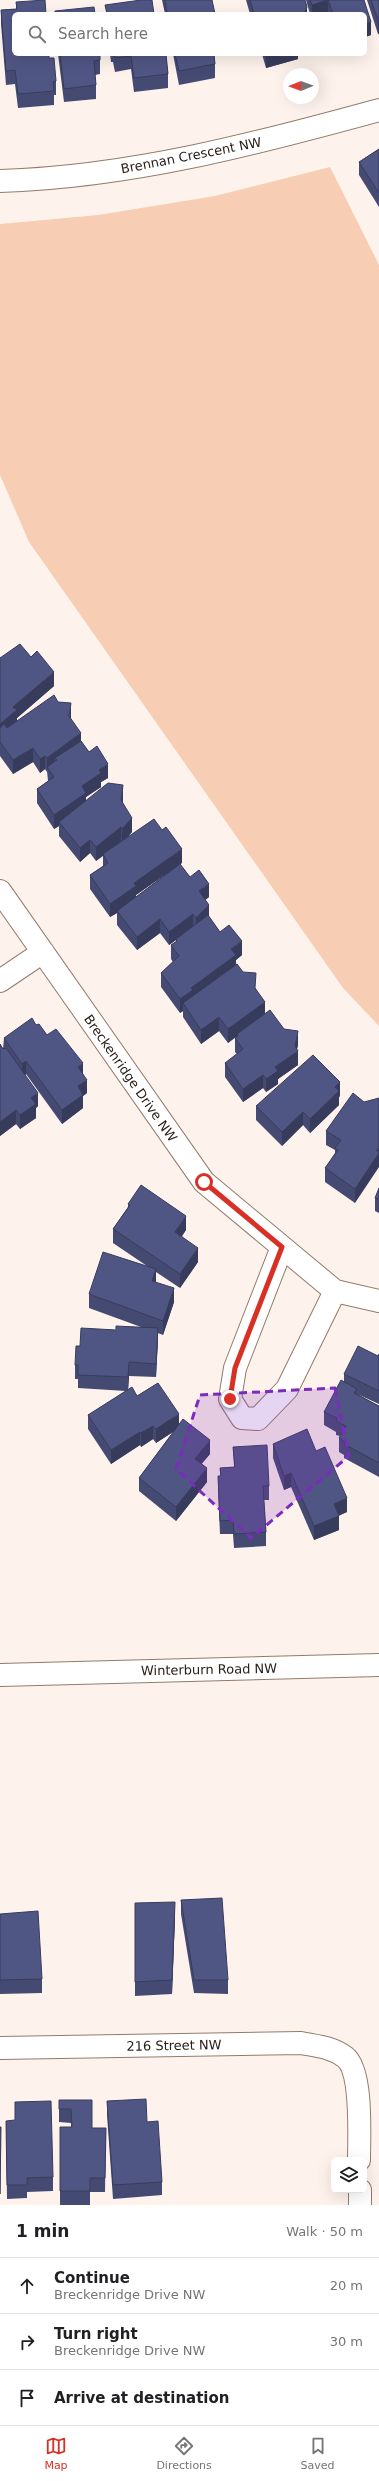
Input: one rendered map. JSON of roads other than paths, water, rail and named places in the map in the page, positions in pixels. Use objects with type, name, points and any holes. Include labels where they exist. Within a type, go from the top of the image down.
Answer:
[{"type":"street","name":"Brennan Crescent NW","points":[[0,181],[50,179],[196,157],[262,142],[379,110]]},
{"type":"street","name":"Breckenridge Drive NW","points":[[0,891],[204,1182],[335,1291],[379,1301]]},
{"type":"street","points":[[0,981],[43,952]]},
{"type":"street","points":[[282,1247],[235,1368],[230,1399],[242,1418],[258,1419],[287,1389],[335,1291]]},
{"type":"street","name":"Winterburn Road NW","points":[[0,1675],[379,1665]]},
{"type":"street","name":"Winterburn Road NW","points":[[0,1671],[39,1673]]},
{"type":"street","name":"216 Street NW","points":[[0,2048],[301,2044],[326,2047],[346,2058],[355,2074],[358,2093],[359,2157]]},
{"type":"street","points":[[360,2193],[360,2205]]}]
